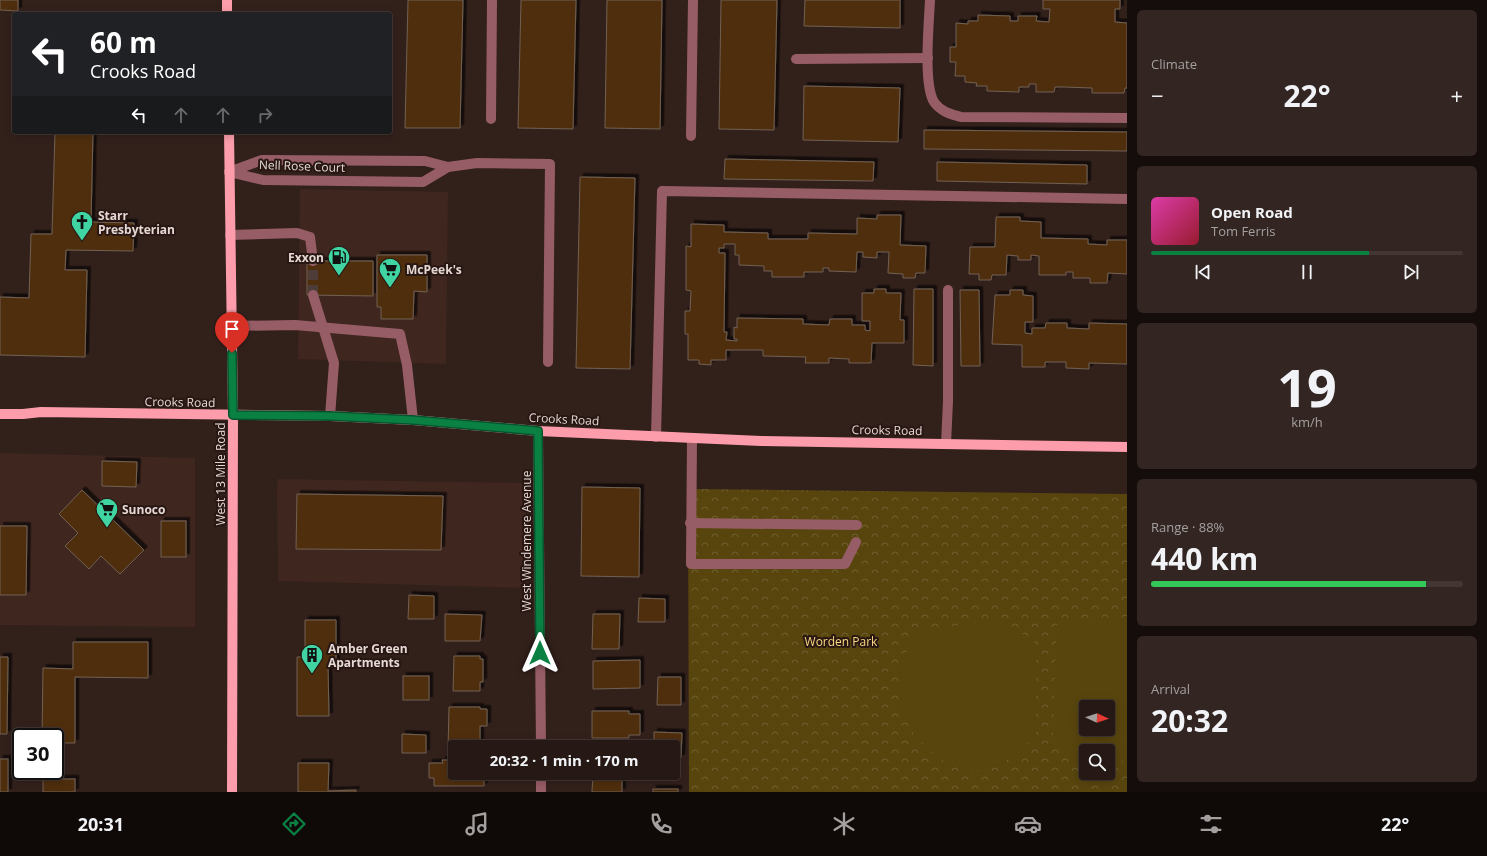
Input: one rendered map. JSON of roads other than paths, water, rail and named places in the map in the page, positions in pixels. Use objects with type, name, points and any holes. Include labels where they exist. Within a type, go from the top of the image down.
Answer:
[{"type":"main road","points":[[227,0],[227,12]]},
{"type":"main road","name":"West 13 Mile Road","points":[[229,134],[233,415],[232,792]]},
{"type":"main road","name":"Crooks Road","points":[[0,414],[41,412],[330,416],[413,420],[538,431],[656,437],[761,441],[1127,447]]},
{"type":"street","points":[[492,0],[492,119]]},
{"type":"street","points":[[691,136],[693,0]]},
{"type":"street","points":[[930,0],[928,82],[934,102],[945,113],[961,117],[1127,118]]},
{"type":"street","points":[[796,59],[928,58]]},
{"type":"street","name":"Nell Rose Court","points":[[230,172],[262,160],[425,162],[448,167],[477,163],[550,164],[548,362]]},
{"type":"street","name":"Nell Rose Court","points":[[230,172],[263,180],[423,182],[448,167]]},
{"type":"street","points":[[656,437],[662,191],[1127,199]]},
{"type":"street","points":[[230,235],[297,233],[304,235],[310,237],[313,261]]},
{"type":"street","points":[[946,444],[948,401],[948,290]]},
{"type":"street","points":[[313,295],[334,363],[330,416]]},
{"type":"street","points":[[232,326],[295,325],[400,334],[407,365],[413,420]]},
{"type":"street","name":"West Windemere Avenue","points":[[538,431],[541,740]]},
{"type":"street","points":[[692,438],[690,523],[691,564],[845,564],[856,542]]},
{"type":"street","points":[[690,523],[857,525]]},
{"type":"street","points":[[541,780],[541,792]]},
{"type":"tunnel","points":[[313,261],[313,295]]},
{"type":"place","name":"Starr Presbyterian","points":[[82,242]]},
{"type":"place","name":"Exxon","points":[[339,276]]},
{"type":"place","name":"McPeek's","points":[[390,288]]},
{"type":"place","name":"Sunoco","points":[[107,528]]},
{"type":"place","name":"Amber Green Apartments","points":[[312,674]]},
{"type":"park label","name":"Worden Park","points":[[841,641]]}]
